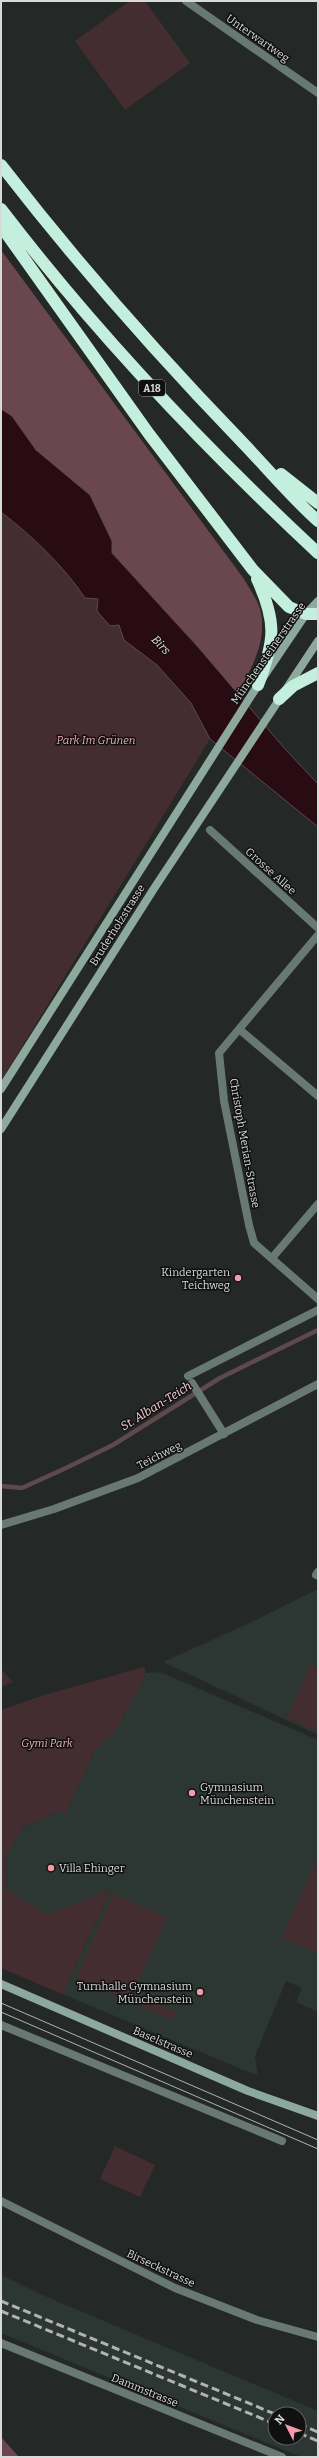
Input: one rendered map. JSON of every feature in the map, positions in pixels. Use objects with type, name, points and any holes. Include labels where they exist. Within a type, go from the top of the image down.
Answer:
[{"type":"highway","name":"A18","points":[[1,165],[80,264],[183,382],[318,521]]},
{"type":"highway","name":"A18","points":[[1,209],[75,300],[158,394],[264,502],[318,553]]},
{"type":"highway","points":[[1,226],[140,421],[253,570],[289,607],[312,614]]},
{"type":"highway","points":[[245,445],[318,503]]},
{"type":"highway","points":[[253,570],[268,606],[272,622],[271,637],[265,665],[258,685]]},
{"type":"highway","points":[[279,699],[293,686],[317,673]]},
{"type":"main road","name":"Münchensteinerstrasse","points":[[237,717],[286,646],[312,614],[318,601]]},
{"type":"main road","points":[[279,699],[318,641]]},
{"type":"main road","name":"Bruderholzstrasse","points":[[1,1129],[155,887],[279,699]]},
{"type":"main road","name":"Bruderholzstrasse","points":[[1,1089],[237,717]]},
{"type":"main road","name":"Baselstrasse","points":[[1,1984],[248,2091],[318,2116]]},
{"type":"street","name":"Unterwartweg","points":[[186,1],[318,93]]},
{"type":"street","name":"Grosse Allee","points":[[210,830],[318,928]]},
{"type":"street","name":"Christoph Merian-Strasse","points":[[318,935],[219,1052],[224,1101],[254,1243],[318,1299]]},
{"type":"street","points":[[239,1029],[318,1096]]},
{"type":"street","points":[[272,1258],[318,1204]]},
{"type":"street","points":[[224,1434],[190,1379],[318,1310]]},
{"type":"street","name":"Teichweg","points":[[1,1525],[54,1509],[138,1478],[318,1384]]},
{"type":"street","points":[[1,2025],[282,2142]]},
{"type":"street","name":"Birseckstrasse","points":[[1,2201],[175,2288],[257,2320],[318,2337]]},
{"type":"street","name":"Dammstrasse","points":[[1,2343],[282,2457]]},
{"type":"shaded area","points":[[1,250],[244,579],[255,597],[260,609],[262,620],[260,643],[253,664],[237,694],[198,647],[112,553],[112,541],[90,495],[36,450],[12,416],[1,409]]},
{"type":"shaded area","points":[[318,1589],[318,1735],[163,1662],[256,1620]]},
{"type":"shaded area","name":"Gymnasium Münchenstein","points":[[160,1672],[318,1740],[318,2012],[296,2002],[302,1988],[286,1981],[255,2056],[258,2076],[62,1994],[111,1889],[48,1916],[7,1890],[5,1859],[22,1828],[59,1811],[66,1813],[94,1752],[116,1731],[146,1673]]},
{"type":"shaded area","points":[[1,2275],[47,2297],[306,2406],[267,2406],[267,2443],[1,2333]]},
{"type":"shaded area","points":[[307,2406],[318,2411],[318,2457],[302,2457],[274,2446],[307,2446]]},
{"type":"shaded area","points":[[1,2437],[19,2457],[1,2457]]},
{"type":"green space","points":[[130,1],[145,1],[190,63],[125,110],[75,41]]},
{"type":"green space","name":"Park Im Grünen","points":[[1,512],[25,531],[47,552],[67,574],[85,598],[99,599],[119,624],[124,640],[157,665],[191,703],[210,739],[1,1081]]},
{"type":"green space","points":[[310,1665],[318,1669],[318,1732],[287,1718]]},
{"type":"green space","name":"Gymi Park","points":[[144,1667],[146,1673],[116,1731],[94,1752],[66,1813],[59,1811],[22,1828],[5,1859],[7,1890],[48,1915],[111,1889],[62,1994],[1,1968],[1,1710],[41,1696]]},
{"type":"green space","points":[[1,1669],[13,1682],[1,1687]]},
{"type":"green space","points":[[318,1857],[318,1953],[282,1937]]},
{"type":"green space","points":[[113,1894],[167,1917],[133,1994],[176,2012],[172,2020],[76,1978]]},
{"type":"green space","points":[[115,2146],[155,2165],[140,2197],[100,2179]]},
{"type":"water","name":"Birs","points":[[1,409],[12,416],[36,450],[90,495],[112,541],[112,553],[198,647],[285,749],[318,784],[318,827],[210,739],[191,703],[157,665],[124,640],[119,625],[110,626],[97,611],[98,599],[85,598],[57,563],[24,531],[1,512]]},
{"type":"waterway","name":"St. Alban-Teich","points":[[1,1486],[22,1488],[113,1445],[220,1378],[318,1330]]},
{"type":"tram line","points":[[1,2003],[318,2140]]},
{"type":"tram line","points":[[1,2012],[318,2149]]},
{"type":"railway","points":[[1,2301],[267,2411]]},
{"type":"railway","points":[[1,2311],[267,2421]]},
{"type":"railway","points":[[307,2427],[318,2432]]},
{"type":"railway","points":[[307,2436],[318,2441]]},
{"type":"place","name":"Kindergarten Teichweg","points":[[238,1278]]},
{"type":"place","name":"Gymnasium Münchenstein","points":[[192,1793]]},
{"type":"place","name":"Villa Ehinger","points":[[51,1868]]},
{"type":"place","name":"Turnhalle Gymnasium Münchenstein","points":[[200,1992]]}]
